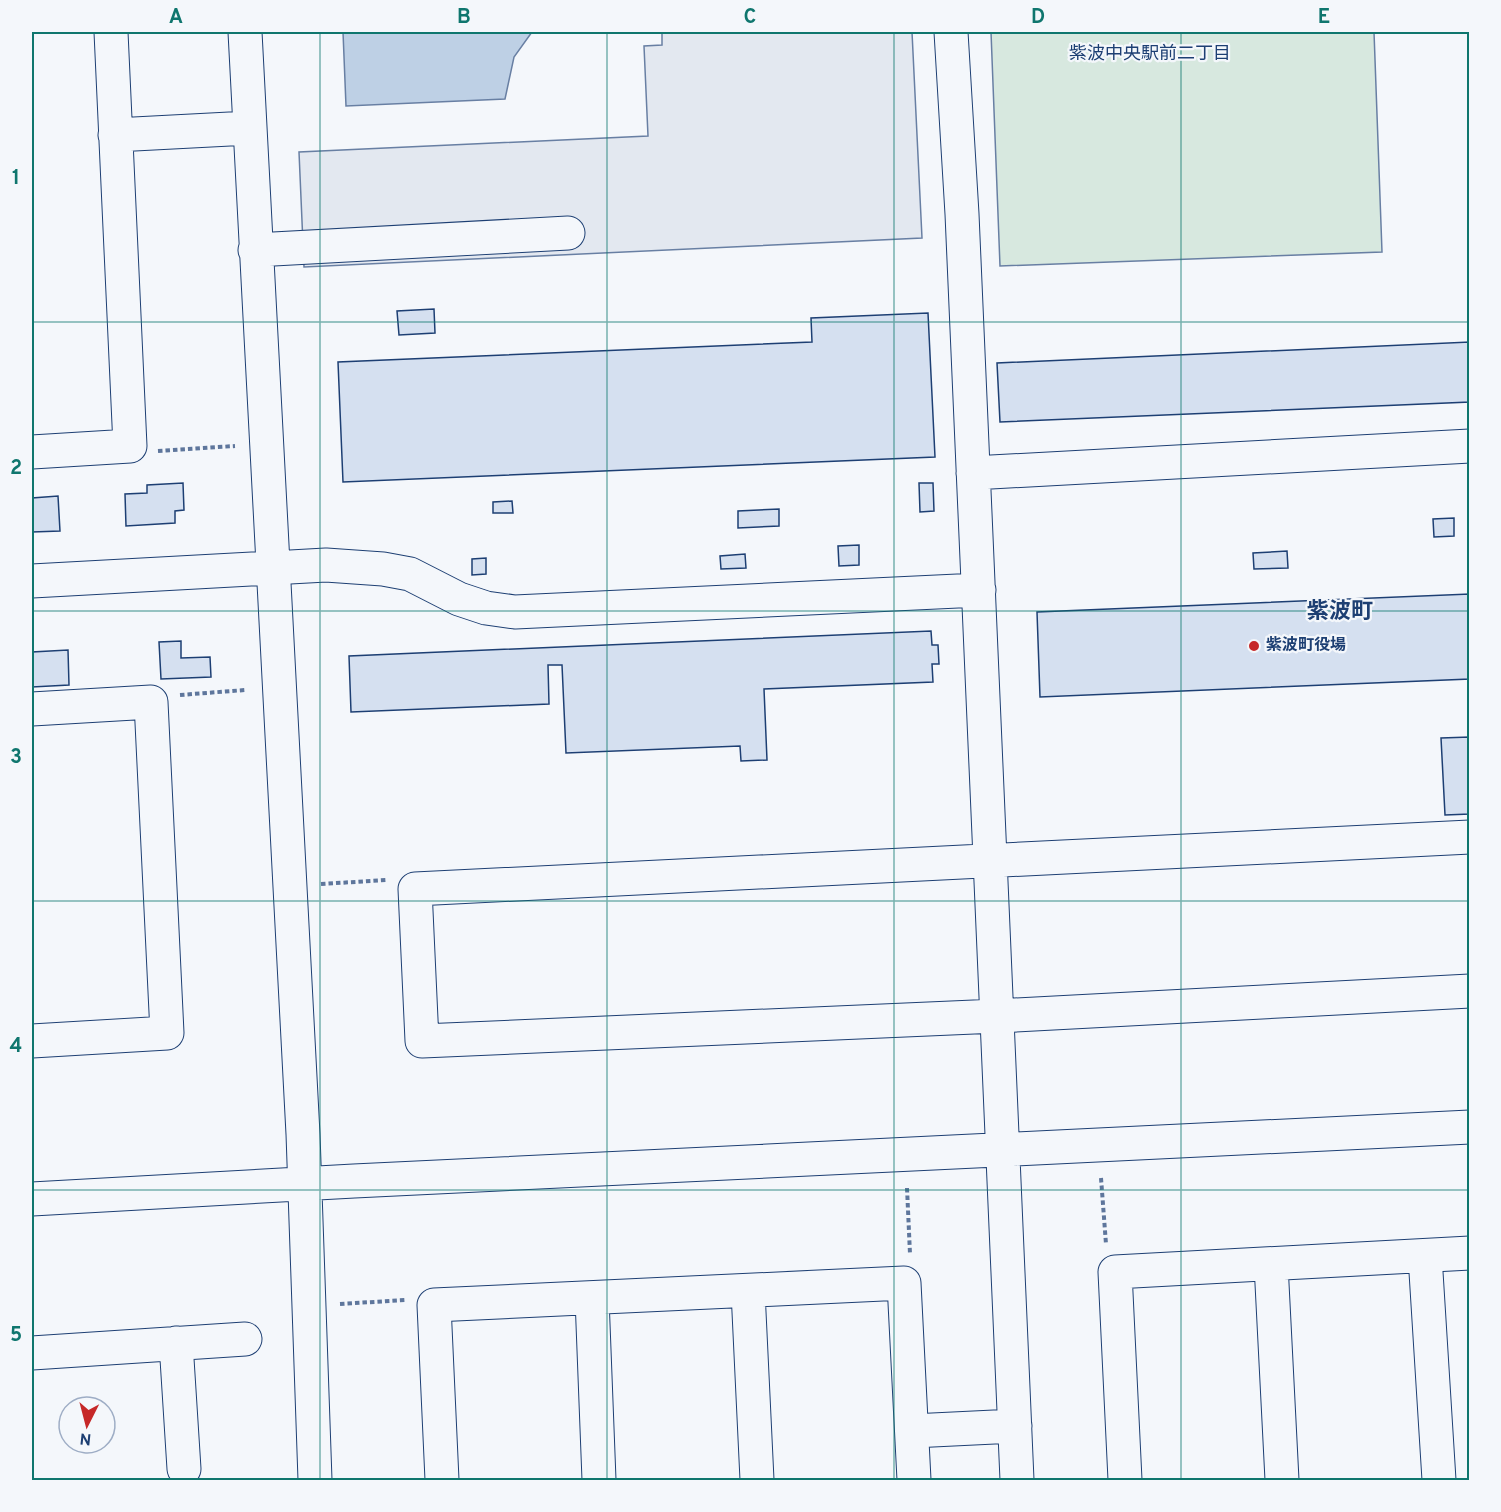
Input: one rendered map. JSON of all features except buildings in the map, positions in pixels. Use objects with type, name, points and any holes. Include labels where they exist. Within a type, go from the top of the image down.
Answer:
[{"type":"street","points":[[32,452],[130,446],[111,32]]},
{"type":"street","points":[[244,32],[305,1184],[315,1480]]},
{"type":"street","points":[[951,32],[979,590],[1017,1480]]},
{"type":"street","points":[[115,135],[249,128]]},
{"type":"street","points":[[255,250],[568,233]]},
{"type":"street","points":[[973,473],[1470,447]]},
{"type":"street","points":[[32,581],[271,568],[326,566],[383,568],[410,574],[459,599],[486,608],[515,612],[979,590]]},
{"type":"street","points":[[32,709],[151,702],[167,1033],[32,1041]]},
{"type":"street","points":[[1470,837],[990,858],[415,889],[422,1041],[997,1016],[1470,991]]},
{"type":"street","points":[[32,1199],[1470,1126]]},
{"type":"street","points":[[1125,1480],[1115,1272],[1470,1253]]},
{"type":"street","points":[[1425,1256],[1439,1480]]},
{"type":"street","points":[[1271,1264],[1282,1480]]},
{"type":"street","points":[[442,1480],[434,1305],[904,1283],[914,1480]]},
{"type":"street","points":[[748,1290],[757,1480]]},
{"type":"street","points":[[592,1298],[599,1480]]},
{"type":"street","points":[[32,1353],[245,1339]]},
{"type":"street","points":[[176,1343],[184,1469]]},
{"type":"street","points":[[912,1431],[1015,1426]]},
{"type":"path","points":[[130,446],[146,452],[235,446]]},
{"type":"path","points":[[151,702],[161,696],[245,690]]},
{"type":"path","points":[[321,884],[399,880],[415,889]]},
{"type":"path","points":[[1101,1178],[1107,1261],[1115,1272]]},
{"type":"path","points":[[904,1283],[911,1266],[907,1188]]},
{"type":"path","points":[[340,1304],[418,1299],[434,1305]]},
{"type":"shaded area","points":[[662,32],[912,32],[922,238],[304,267],[299,152],[648,136],[644,46],[662,45]]},
{"type":"shaded area","points":[[991,32],[1374,32],[1382,252],[1000,266]]},
{"type":"water","points":[[343,32],[532,32],[514,57],[505,99],[346,106]]},
{"type":"place","name":"紫波町役場","points":[[1254,646]]},
{"type":"district","name":"紫波中央駅前二丁目","points":[[1150,54]]},
{"type":"district","name":"紫波町","points":[[1340,612]]}]
